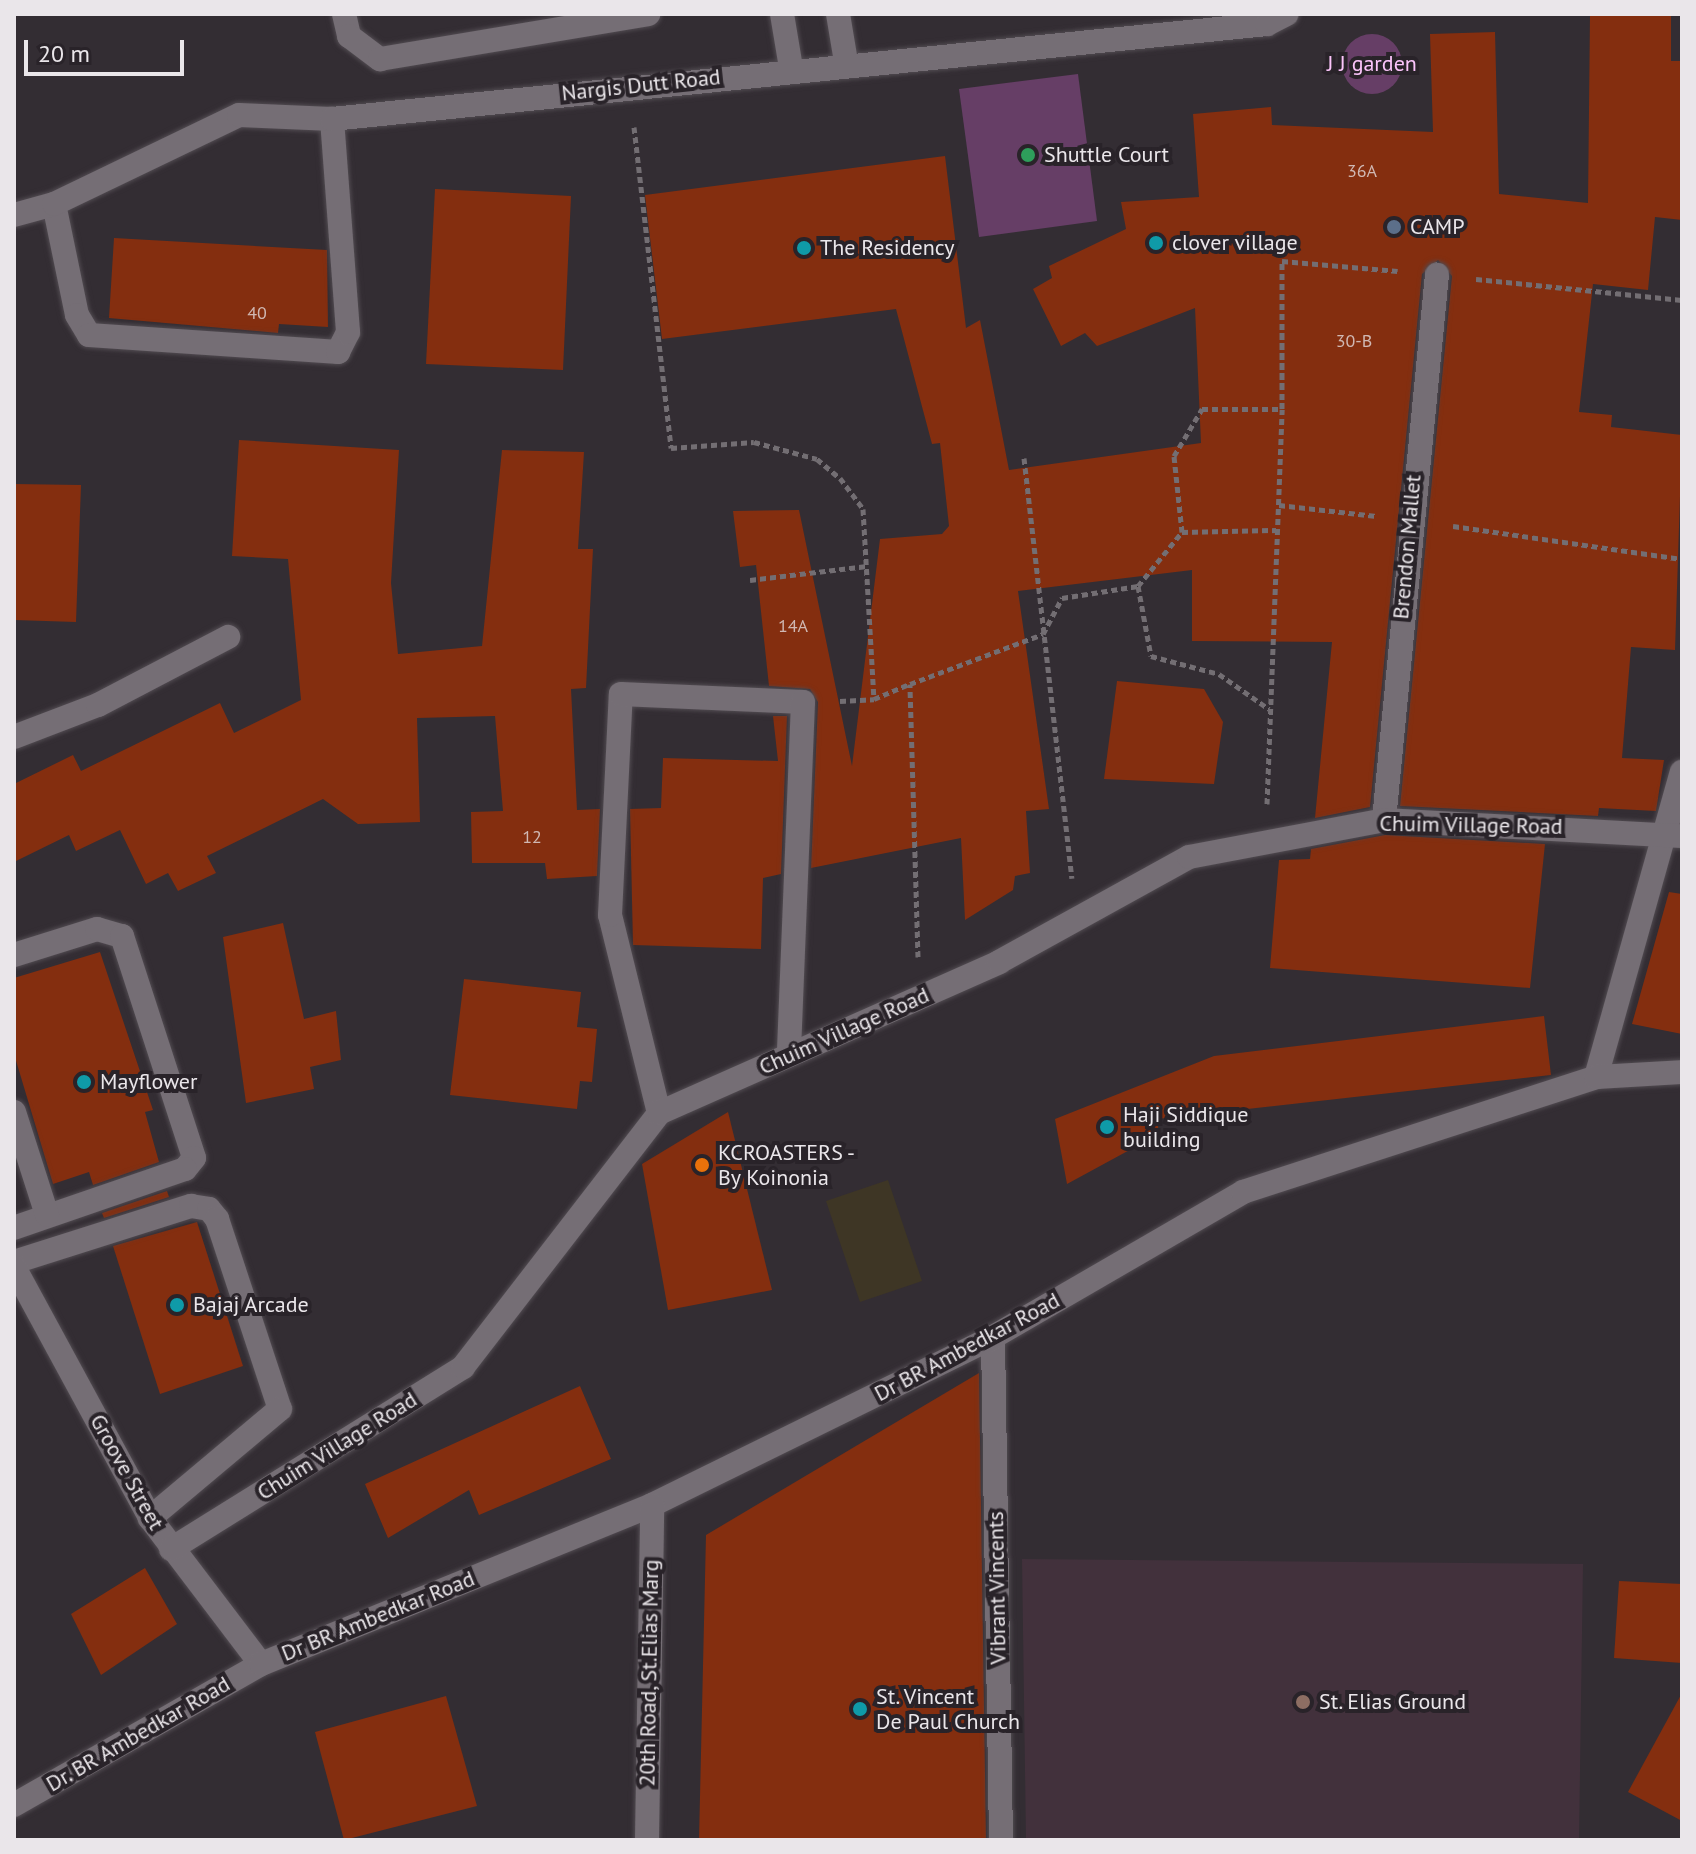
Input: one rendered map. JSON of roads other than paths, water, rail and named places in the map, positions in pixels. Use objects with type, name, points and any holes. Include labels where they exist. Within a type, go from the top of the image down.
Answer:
[{"type":"street","points":[[344,14],[349,36],[380,59],[648,14]]},
{"type":"street","points":[[782,14],[791,68]]},
{"type":"street","points":[[838,14],[846,62]]},
{"type":"street","name":"Nargis Dutt Road","points":[[14,215],[54,204],[206,125],[239,115],[332,119],[1190,22],[1267,24],[1287,14]]},
{"type":"street","points":[[54,204],[77,315],[89,335],[338,352],[348,332],[332,119]]},
{"type":"street","name":"Brendon Mallet","points":[[1384,820],[1409,519],[1437,275]]},
{"type":"street","points":[[14,737],[98,705],[228,637]]},
{"type":"street","points":[[659,1113],[610,915],[621,694],[803,702],[789,1055]]},
{"type":"street","points":[[1596,1077],[1674,834],[1682,772]]},
{"type":"street","name":"Chuim Village Road","points":[[171,1549],[463,1367],[659,1113],[919,997],[1077,919],[1189,857],[1384,820],[1674,834]]},
{"type":"street","points":[[14,955],[97,929],[122,936],[194,1153],[185,1169],[14,1228]]},
{"type":"street","name":"Dr BR Ambedkar Road","points":[[261,1664],[652,1505],[993,1337],[1243,1192],[1596,1077],[1682,1072]]},
{"type":"street","points":[[14,1112],[47,1215]]},
{"type":"street","points":[[14,1265],[191,1206],[217,1219],[280,1409],[150,1518]]},
{"type":"street","name":"Groove Street","points":[[14,1265],[150,1518],[261,1664]]},
{"type":"street","name":"Vibrant Vincents","points":[[993,1337],[1001,1840]]},
{"type":"street","name":"20th Road, St.Elias Marg","points":[[647,1840],[652,1505]]},
{"type":"street","name":"Dr. BR Ambedkar Road","points":[[14,1805],[261,1664]]},
{"type":"place","name":"Shuttle Court","points":[[1028,155]]},
{"type":"place","name":"CAMP","points":[[1394,227]]},
{"type":"place","name":"clover village","points":[[1156,243]]},
{"type":"place","name":"The Residency","points":[[804,248]]},
{"type":"place","name":"Mayflower","points":[[84,1082]]},
{"type":"place","name":"Haji Siddique building","points":[[1107,1127]]},
{"type":"place","name":"KCROASTERS - By Koinonia","points":[[702,1165]]},
{"type":"place","name":"Bajaj Arcade","points":[[177,1305]]},
{"type":"place","name":"St. Elias Ground","points":[[1303,1702]]},
{"type":"place","name":"St. Vincent De Paul Church","points":[[860,1709]]},
{"type":"park label","name":"J J garden","points":[[1372,64]]}]
